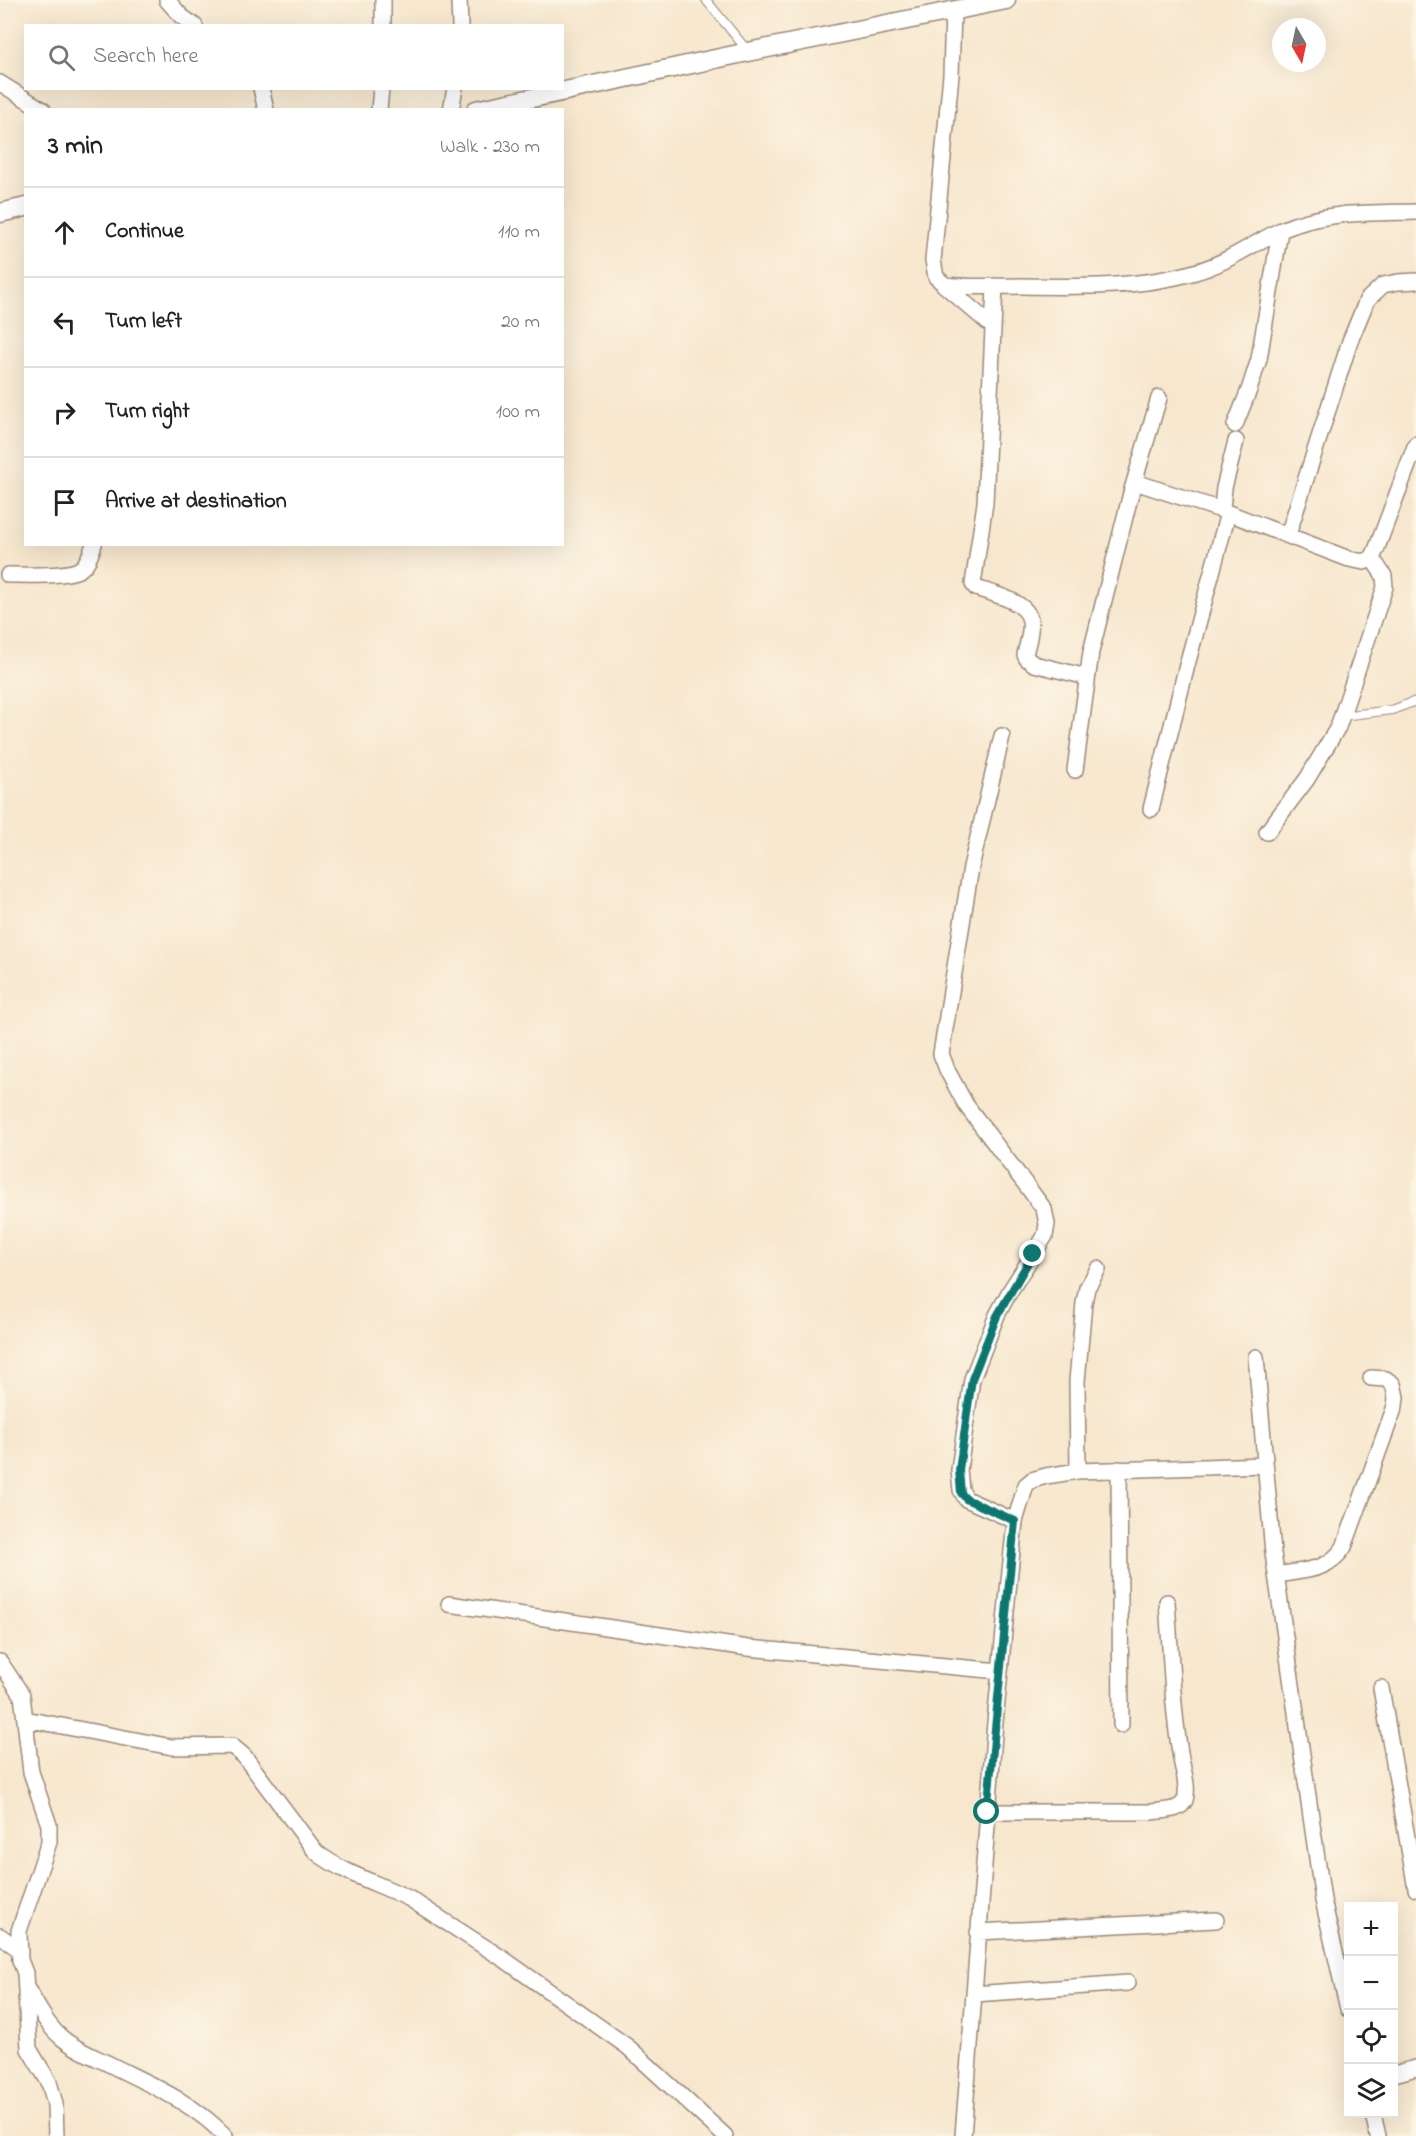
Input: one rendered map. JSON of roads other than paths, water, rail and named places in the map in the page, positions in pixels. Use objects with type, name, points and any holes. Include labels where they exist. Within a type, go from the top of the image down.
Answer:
[{"type":"street","points":[[167,0],[171,7],[192,24]]},
{"type":"street","points":[[383,0],[383,24]]},
{"type":"street","points":[[459,0],[460,24]]},
{"type":"street","points":[[486,108],[748,51],[1006,0]]},
{"type":"street","points":[[953,12],[951,75],[933,260],[936,277],[993,327]]},
{"type":"street","points":[[0,83],[40,108]]},
{"type":"street","points":[[261,90],[266,108]]},
{"type":"street","points":[[379,108],[381,90]]},
{"type":"street","points":[[451,108],[455,90]]},
{"type":"street","points":[[0,213],[24,207]]},
{"type":"street","points":[[941,282],[945,285],[956,286],[1091,287],[1160,280],[1196,272],[1222,263],[1280,231],[1305,221],[1335,214],[1416,212]]},
{"type":"street","points":[[1235,425],[1250,390],[1259,359],[1280,231]]},
{"type":"street","points":[[1288,536],[1350,341],[1367,300],[1383,285],[1416,281]]},
{"type":"street","points":[[995,286],[985,503],[973,584],[976,588],[1020,604],[1027,610],[1030,621],[1025,655],[1027,659],[1034,664],[1088,677]]},
{"type":"street","points":[[1075,770],[1091,652],[1159,398]]},
{"type":"street","points":[[1151,809],[1223,511],[1224,488],[1236,441]]},
{"type":"street","points":[[1135,482],[1223,511],[1349,559],[1364,562],[1372,558],[1416,444]]},
{"type":"street","points":[[8,575],[71,573],[81,569],[93,546]]},
{"type":"street","points":[[1267,832],[1306,779],[1338,727],[1385,587],[1384,576],[1372,558]]},
{"type":"street","points":[[1002,736],[971,867],[941,1054],[966,1105],[1044,1209],[1046,1217],[1045,1236],[997,1316],[972,1379],[959,1470],[961,1493],[966,1499],[1015,1521]]},
{"type":"street","points":[[1078,1471],[1077,1381],[1084,1303],[1087,1288],[1098,1269]]},
{"type":"street","points":[[1256,1358],[1276,1575],[1323,1900],[1344,1992]]},
{"type":"street","points":[[1276,1575],[1328,1564],[1344,1547],[1395,1406],[1396,1396],[1393,1384],[1386,1379],[1371,1378]]},
{"type":"street","points":[[963,2136],[1000,1671],[1015,1521],[1026,1485],[1032,1480],[1078,1471],[1265,1465]]},
{"type":"street","points":[[1119,1469],[1121,1725]]},
{"type":"street","points":[[987,1812],[1152,1812],[1175,1809],[1182,1804],[1185,1798],[1185,1786],[1176,1732],[1167,1602]]},
{"type":"street","points":[[449,1604],[748,1648],[1000,1671]]},
{"type":"street","points":[[0,1662],[22,1695],[31,1772],[50,1825],[49,1842],[19,1931],[26,1986],[29,2049],[50,2082],[55,2104],[56,2136]]},
{"type":"street","points":[[1381,1688],[1416,1889]]},
{"type":"street","points":[[25,1719],[172,1747],[232,1746],[244,1756],[316,1852],[328,1862],[410,1899],[505,1960],[628,2047],[724,2136]]},
{"type":"street","points":[[978,1932],[1216,1920]]},
{"type":"street","points":[[0,1936],[20,1950]]},
{"type":"street","points":[[974,1994],[1128,1983]]},
{"type":"street","points":[[26,1986],[48,2024],[63,2039],[185,2102],[225,2136]]},
{"type":"street","points":[[1398,2073],[1416,2068]]},
{"type":"street","points":[[1374,2118],[1378,2136]]},
{"type":"lane","points":[[706,0],[748,51]]},
{"type":"lane","points":[[1342,716],[1392,710],[1416,701]]}]
